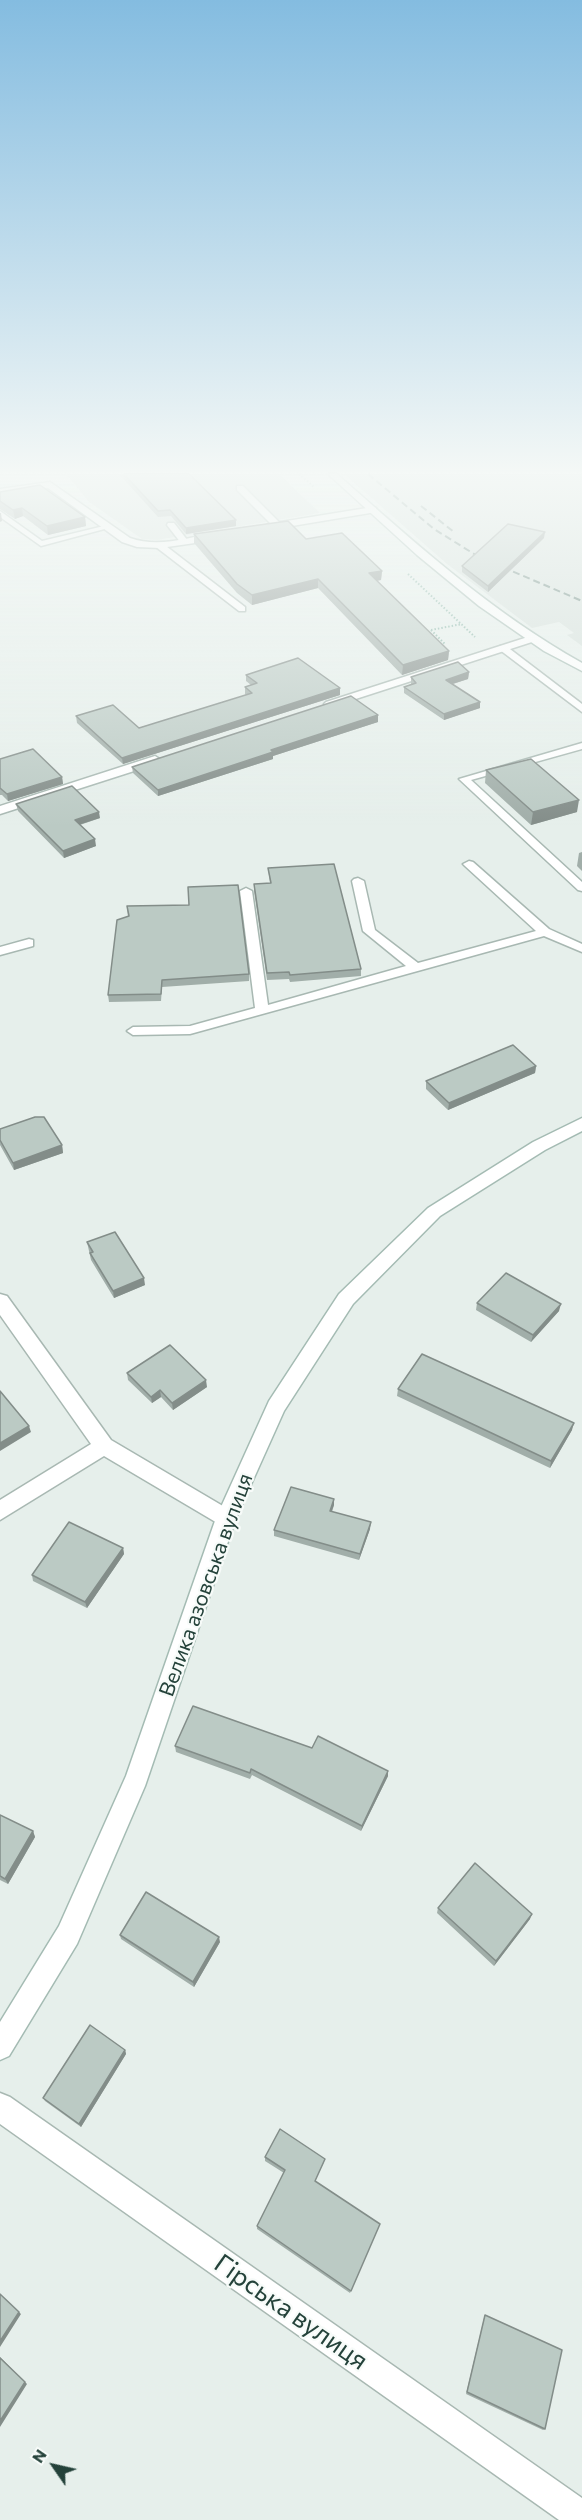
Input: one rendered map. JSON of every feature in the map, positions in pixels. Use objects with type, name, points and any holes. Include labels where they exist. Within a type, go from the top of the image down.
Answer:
[{"type":"street","points":[[468,592],[531,639],[582,668]]},
{"type":"street","points":[[316,708],[531,639]]},
{"type":"street","points":[[0,810],[169,755]]},
{"type":"street","name":"Велика азовська вулиця","points":[[0,2047],[68,1935],[137,1778],[226,1518],[276,1407],[346,1299],[434,1212],[539,1146],[582,1124]]},
{"type":"street","points":[[0,1301],[104,1446],[226,1518]]},
{"type":"street","points":[[0,1511],[104,1446]]},
{"type":"street","name":"Гірська вулиця","points":[[0,2107],[582,2517]]},
{"type":"lane","points":[[219,592],[242,609]]},
{"type":"lane","points":[[503,648],[582,709]]},
{"type":"lane","points":[[582,746],[464,779],[582,888]]},
{"type":"lane","points":[[469,864],[545,932],[582,948]]},
{"type":"lane","points":[[358,881],[369,931],[416,968]]},
{"type":"lane","points":[[246,891],[262,1010]]},
{"type":"lane","points":[[133,1030],[190,1030],[545,932]]},
{"type":"lane","points":[[0,951],[28,943]]},
{"type":"path","points":[[430,630],[462,624]]},
{"type":"shaded area","points":[[484,592],[582,592],[582,646],[567,635],[574,633],[559,622],[532,628]]},
{"type":"building","points":[[247,592],[266,592],[252,595]]},
{"type":"building","points":[[330,592],[388,592],[449,651],[403,665]]},
{"type":"building","points":[[298,658],[340,688],[122,758],[76,716],[113,705],[139,728],[252,693],[245,687],[257,683],[246,675]]},
{"type":"building","points":[[458,662],[469,672],[446,680],[480,702],[444,714],[404,687],[416,683],[411,677]]},
{"type":"building","points":[[351,696],[378,715],[158,790],[132,767]]},
{"type":"building","points":[[33,749],[62,777],[7,794],[0,788],[0,759]]},
{"type":"building","points":[[531,759],[579,800],[533,812],[486,770]]},
{"type":"building","points":[[72,786],[99,812],[75,820],[95,839],[63,851],[16,804]]},
{"type":"building","points":[[334,864],[361,969],[290,975],[289,972],[267,973],[254,884],[271,883],[268,868]]},
{"type":"building","points":[[238,885],[249,974],[162,980],[161,994],[108,995],[117,920],[129,916],[127,906],[189,905],[188,887]]},
{"type":"building","points":[[513,1045],[536,1066],[449,1103],[426,1081]]},
{"type":"building","points":[[35,1117],[44,1117],[62,1145],[13,1163],[0,1140],[0,1129]]},
{"type":"building","points":[[115,1232],[144,1278],[113,1291],[90,1253],[93,1252],[87,1242]]},
{"type":"building","points":[[506,1273],[561,1304],[533,1335],[477,1303]]},
{"type":"building","points":[[170,1345],[206,1380],[172,1403],[160,1390],[151,1397],[127,1373]]},
{"type":"building","points":[[422,1354],[574,1423],[551,1461],[398,1389]]},
{"type":"building","points":[[0,1391],[29,1426],[0,1443]]},
{"type":"building","points":[[291,1487],[334,1499],[330,1511],[371,1522],[360,1554],[274,1530]]},
{"type":"building","points":[[69,1522],[123,1548],[85,1602],[32,1575]]},
{"type":"building","points":[[193,1706],[312,1748],[318,1736],[388,1771],[362,1826],[251,1769],[250,1773],[175,1746]]},
{"type":"building","points":[[0,1815],[33,1831],[5,1879],[0,1876]]},
{"type":"building","points":[[475,1863],[532,1914],[496,1961],[438,1908]]},
{"type":"building","points":[[146,1892],[219,1937],[193,1982],[120,1935]]},
{"type":"building","points":[[90,2025],[125,2050],[79,2124],[43,2098]]},
{"type":"building","points":[[280,2129],[325,2159],[315,2181],[380,2224],[351,2291],[257,2226],[285,2170],[265,2157]]},
{"type":"building","points":[[0,2294],[19,2312],[0,2341]]},
{"type":"building","points":[[485,2315],[562,2350],[545,2429],[467,2392]]},
{"type":"building","points":[[0,2358],[25,2382],[0,2421]]},
{"type":"railway","points":[[560,592],[582,601]]}]
